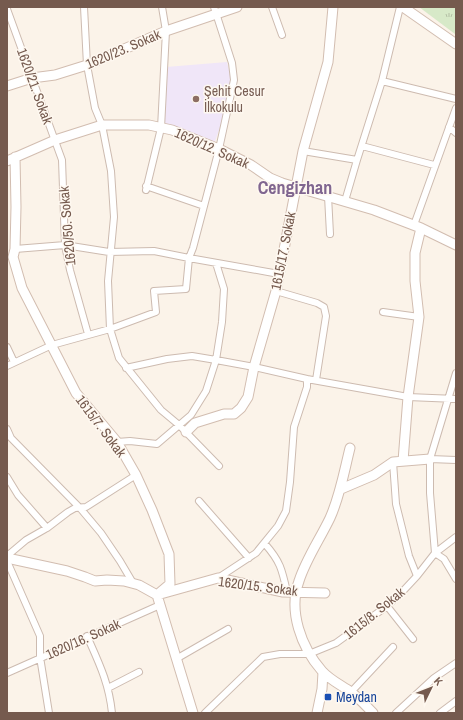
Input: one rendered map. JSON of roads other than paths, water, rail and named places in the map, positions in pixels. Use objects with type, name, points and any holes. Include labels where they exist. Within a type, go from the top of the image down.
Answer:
[{"type":"street","points":[[84,7],[87,65],[95,108],[102,125],[111,171],[114,217],[109,252],[108,281],[110,329],[119,358],[126,368],[161,410],[179,425],[219,466]]},
{"type":"street","points":[[162,7],[166,31],[161,128],[146,188],[204,206]]},
{"type":"street","name":"1620/23. Sokak","points":[[7,86],[32,78],[55,75],[87,65],[215,11],[237,7]]},
{"type":"street","points":[[272,7],[282,35]]},
{"type":"street","name":"1615/17. Sokak","points":[[186,432],[195,422],[224,414],[234,414],[241,408],[248,396],[254,367],[280,274],[295,187],[303,151],[328,62],[333,7]]},
{"type":"street","points":[[345,201],[382,81],[401,7],[456,44]]},
{"type":"street","name":"1620/21. Sokak","points":[[7,9],[55,140]]},
{"type":"street","points":[[7,366],[52,345],[110,329],[156,312],[154,291],[186,289],[189,258],[193,248],[219,149],[234,80],[232,63],[215,11]]},
{"type":"street","points":[[382,81],[456,99]]},
{"type":"street","points":[[402,461],[408,397],[419,317],[415,281],[417,226],[434,165],[456,108]]},
{"type":"street","name":"1620/12. Sokak","points":[[11,159],[55,140],[102,125],[149,125],[184,135],[219,149],[251,165],[270,178],[295,187],[374,210],[417,226],[456,245]]},
{"type":"street","points":[[449,127],[456,133]]},
{"type":"street","name":"1620/50. Sokak","points":[[55,140],[62,160],[65,245],[70,270],[88,334]]},
{"type":"street","points":[[362,146],[434,165]]},
{"type":"street","points":[[303,151],[357,160]]},
{"type":"street","name":"1615/7. Sokak","points":[[11,159],[16,207],[12,255],[22,288],[76,393],[117,442],[136,475],[152,510],[169,554],[170,584],[157,595]]},
{"type":"street","points":[[328,196],[330,234]]},
{"type":"street","points":[[12,255],[65,245],[109,252],[154,251],[280,274]]},
{"type":"street","points":[[117,442],[130,440],[157,444],[191,415],[206,391],[216,360],[222,322],[224,289],[216,263]]},
{"type":"street","points":[[276,291],[317,303],[324,307],[326,316],[316,380]]},
{"type":"street","points":[[383,312],[419,317]]},
{"type":"street","points":[[7,347],[14,362]]},
{"type":"street","points":[[126,368],[167,359],[192,356],[408,397],[453,399]]},
{"type":"street","points":[[435,553],[430,492],[430,459],[453,399],[456,373]]},
{"type":"street","points":[[218,578],[256,553],[265,544],[278,526],[286,511],[290,482],[294,427],[307,387],[307,378]]},
{"type":"street","points":[[7,429],[11,438],[80,508],[101,533],[133,583]]},
{"type":"street","points":[[291,592],[330,518],[341,488],[350,448]]},
{"type":"street","points":[[341,488],[374,475],[393,462],[430,459],[456,460]]},
{"type":"street","name":"1615/8. Sokak","points":[[205,713],[263,657],[280,654],[309,654],[336,643],[387,606],[417,576],[409,556],[396,504],[393,462]]},
{"type":"street","points":[[7,559],[26,540],[47,528],[68,512],[75,508],[86,507],[136,475]]},
{"type":"street","points":[[7,476],[18,495],[47,528]]},
{"type":"street","points":[[199,501],[249,558]]},
{"type":"street","points":[[417,576],[435,553],[456,537]]},
{"type":"street","points":[[265,544],[275,556],[281,567],[295,604],[298,628],[309,654],[323,672],[351,692],[373,713]]},
{"type":"street","points":[[435,553],[444,559],[456,579]]},
{"type":"street","points":[[7,559],[67,571],[86,577],[95,582],[118,580],[133,583],[157,595],[193,713]]},
{"type":"street","points":[[7,559],[40,636],[40,657],[49,713]]},
{"type":"street","name":"1620/15. Sokak","points":[[157,595],[218,578],[291,592],[325,593]]},
{"type":"street","name":"1620/16. Sokak","points":[[7,672],[160,605]]},
{"type":"street","points":[[387,606],[413,639]]},
{"type":"street","points":[[176,659],[228,629]]},
{"type":"street","points":[[87,636],[106,680],[111,697],[112,713]]},
{"type":"street","points":[[351,692],[393,647]]},
{"type":"street","points":[[396,713],[434,678],[456,663]]},
{"type":"street","points":[[108,688],[139,672]]},
{"type":"street","points":[[317,713],[322,689],[323,672]]},
{"type":"street","points":[[440,713],[456,701]]},
{"type":"place","name":"Şehit Cesur İlkokulu","points":[[196,99]]},
{"type":"place","name":"Meydan","points":[[328,697]]},
{"type":"district","name":"Cengizhan","points":[[295,187]]}]
